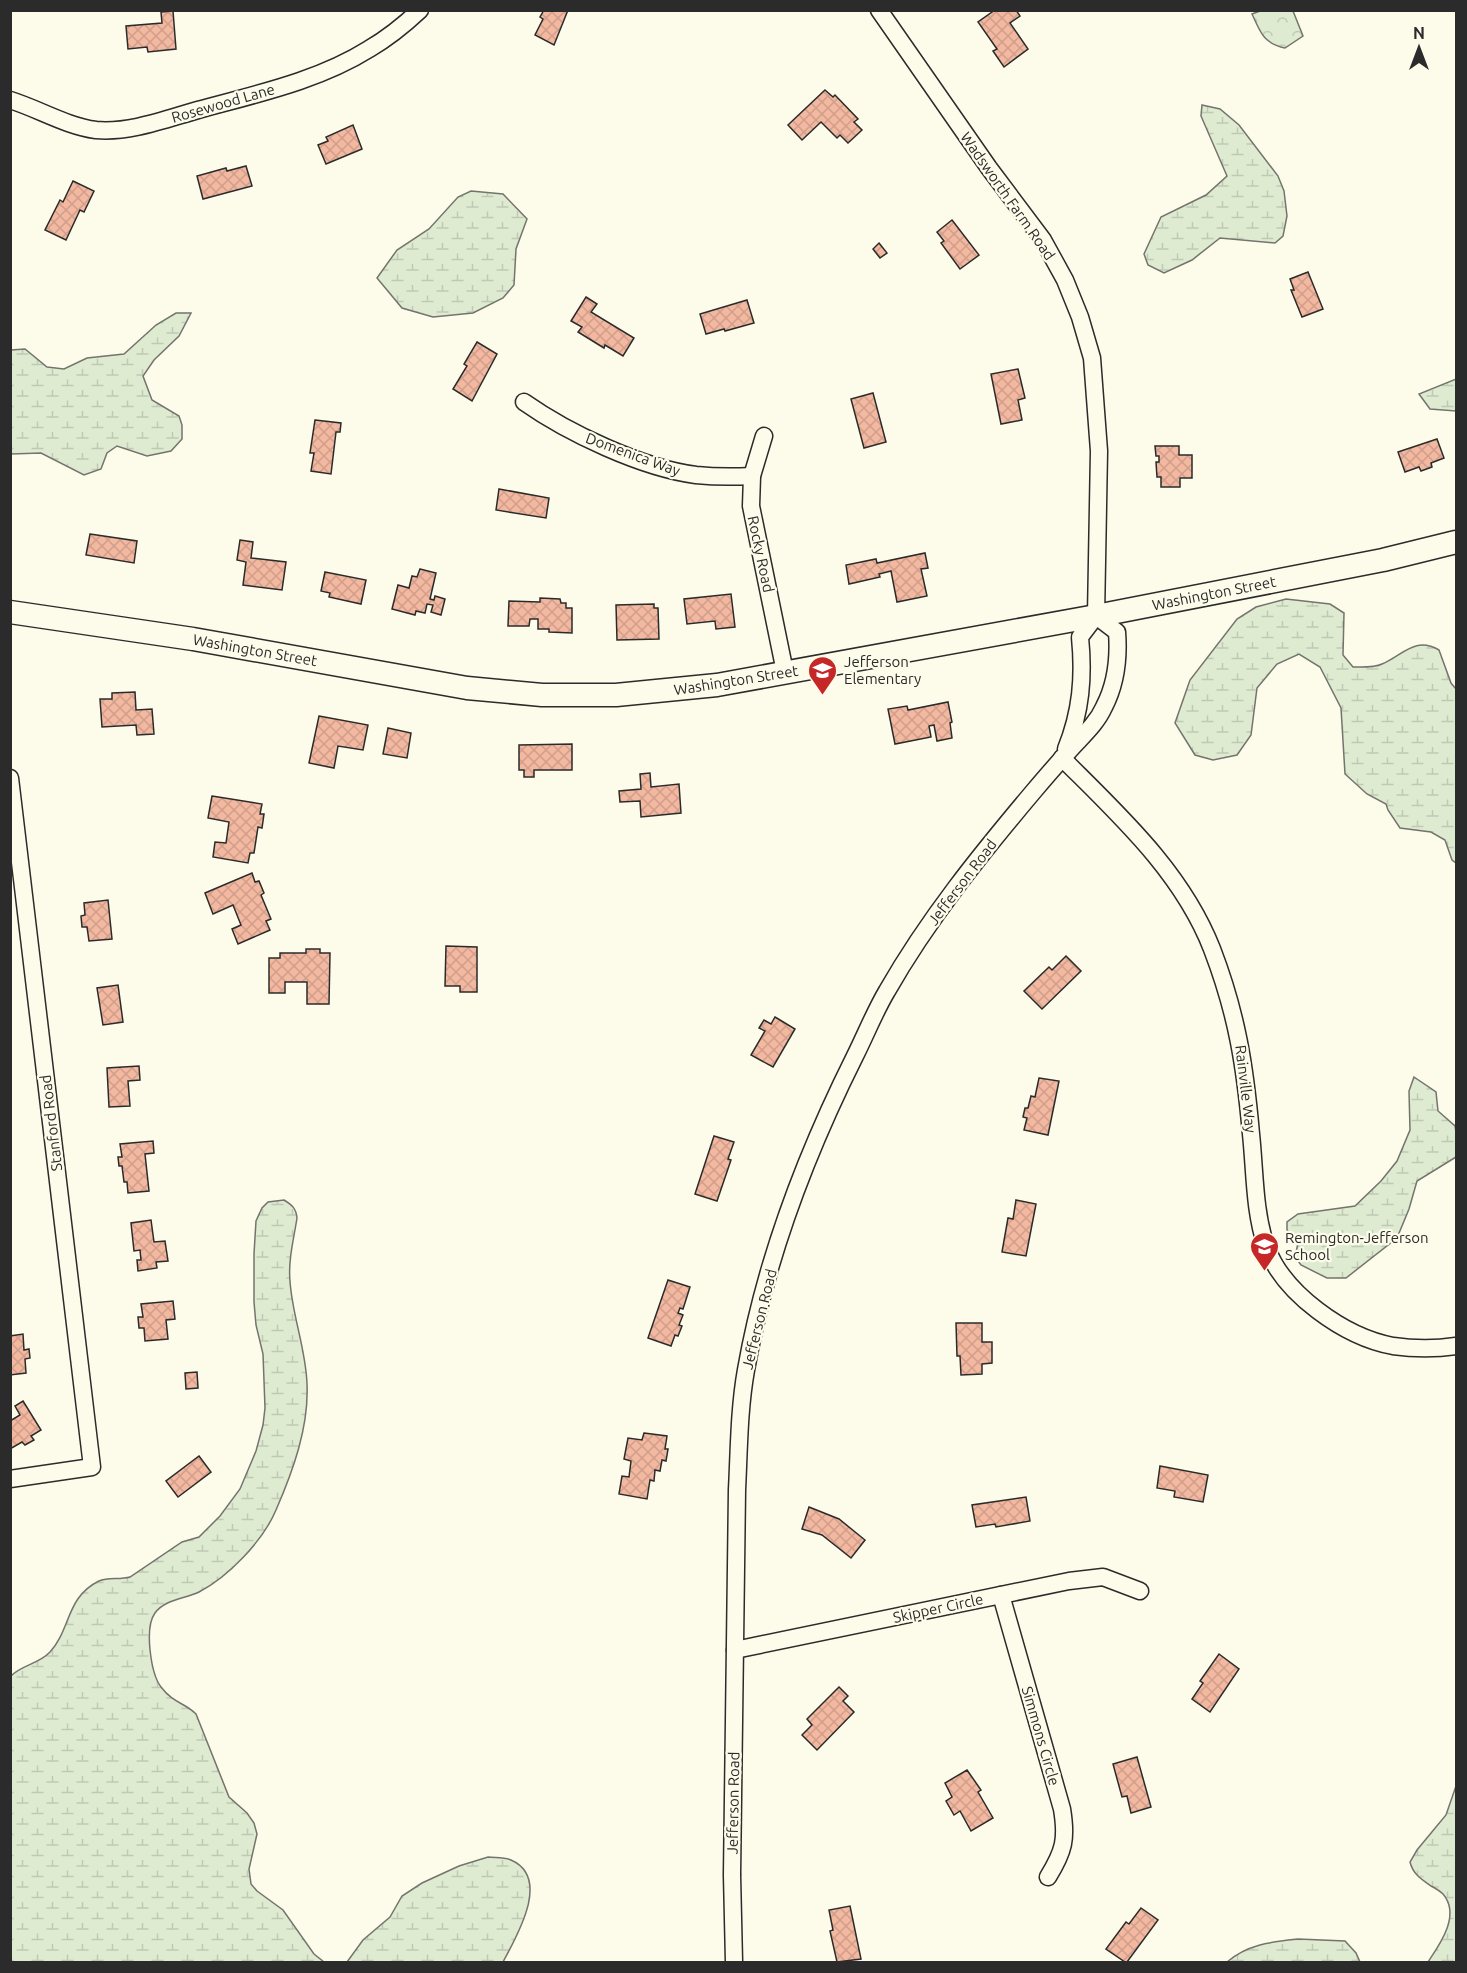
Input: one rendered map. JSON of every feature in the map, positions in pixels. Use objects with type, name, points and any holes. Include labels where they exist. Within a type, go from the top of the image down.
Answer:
[{"type":"main road","name":"Washington Street","points":[[10,612],[193,639],[467,688],[581,696],[652,693],[717,685],[1096,616],[1383,560],[1456,542]]},
{"type":"street","name":"Rosewood Lane","points":[[10,100],[78,126],[97,130],[114,130],[151,123],[316,75],[369,50],[394,33],[420,10]]},
{"type":"street","name":"Wadsworth Farm Road","points":[[879,10],[988,168],[1043,240],[1065,280],[1080,317],[1092,358],[1099,452],[1096,616]]},
{"type":"street","name":"Domenica Way","points":[[524,402],[568,429],[645,461],[696,475],[752,476]]},
{"type":"street","name":"Rocky Road","points":[[764,436],[752,476],[751,506],[785,672]]},
{"type":"street","name":"Jefferson Road","points":[[734,1962],[732,1875],[739,1430],[746,1370],[763,1295],[790,1207],[831,1104],[886,992],[925,930],[987,847],[1097,720],[1104,707],[1113,681],[1118,648],[1117,632],[1096,616],[1080,638],[1081,694],[1071,737],[1062,758]]},
{"type":"street","name":"Rainville Way","points":[[1062,758],[1157,857],[1194,913],[1210,946],[1233,1012],[1241,1044],[1260,1225],[1273,1262],[1285,1280],[1314,1308],[1352,1331],[1393,1346],[1441,1348],[1456,1346]]},
{"type":"street","name":"Stanford Road","points":[[10,778],[92,1467],[10,1479]]},
{"type":"street","name":"Skipper Circle","points":[[735,1650],[1069,1581],[1103,1577],[1140,1591]]},
{"type":"street","name":"Simmons Circle","points":[[1001,1595],[1062,1809],[1065,1830],[1064,1847],[1048,1877]]},
{"type":"green space","points":[[1260,11],[1293,11],[1303,36],[1285,48],[1272,43],[1261,32],[1252,14]]},
{"type":"green space","points":[[1202,105],[1220,109],[1239,125],[1278,176],[1284,191],[1287,216],[1283,236],[1275,243],[1220,238],[1192,260],[1164,273],[1148,265],[1144,254],[1161,217],[1206,195],[1227,176],[1201,116]]},
{"type":"green space","points":[[471,191],[503,194],[527,219],[516,249],[514,285],[503,298],[473,313],[433,317],[402,308],[377,278],[397,250],[429,229],[458,197]]},
{"type":"green space","points":[[176,313],[191,313],[179,336],[154,360],[143,376],[152,400],[179,416],[182,425],[182,439],[171,451],[147,456],[117,446],[107,453],[101,469],[84,475],[41,453],[11,454],[11,350],[25,349],[47,367],[64,369],[87,358],[124,354],[156,325]]},
{"type":"green space","points":[[1456,379],[1456,411],[1430,409],[1419,394]]},
{"type":"green space","points":[[1286,599],[1330,604],[1344,613],[1343,655],[1353,667],[1379,665],[1416,646],[1431,646],[1439,650],[1451,683],[1456,689],[1456,863],[1452,860],[1445,840],[1431,832],[1400,828],[1386,804],[1367,794],[1345,774],[1341,708],[1320,667],[1299,654],[1277,664],[1257,688],[1251,735],[1237,755],[1213,760],[1195,755],[1175,723],[1190,680],[1237,619],[1256,607]]},
{"type":"green space","points":[[1414,1077],[1436,1092],[1438,1111],[1455,1126],[1456,1157],[1417,1181],[1397,1238],[1346,1278],[1327,1278],[1301,1265],[1295,1257],[1298,1243],[1287,1230],[1287,1222],[1298,1214],[1355,1206],[1381,1181],[1397,1161],[1410,1130],[1409,1091]]},
{"type":"green space","points":[[284,1200],[293,1207],[297,1218],[290,1281],[307,1384],[303,1432],[299,1448],[276,1510],[254,1546],[233,1568],[210,1585],[199,1592],[159,1608],[152,1620],[149,1640],[157,1681],[170,1697],[196,1714],[229,1797],[247,1813],[254,1823],[257,1834],[249,1869],[251,1884],[283,1910],[314,1954],[324,1962],[11,1962],[11,1676],[50,1652],[57,1643],[75,1604],[88,1588],[99,1581],[130,1577],[182,1542],[199,1537],[220,1516],[240,1489],[256,1451],[265,1408],[263,1354],[256,1325],[254,1302],[256,1221],[262,1208],[268,1202]]},
{"type":"green space","points":[[1456,1786],[1456,1962],[1428,1962],[1447,1929],[1450,1911],[1443,1894],[1418,1876],[1410,1862],[1446,1815]]},
{"type":"green space","points":[[488,1857],[511,1860],[523,1869],[529,1880],[530,1894],[527,1908],[516,1938],[503,1962],[347,1962],[363,1940],[390,1917],[402,1896],[422,1883],[459,1866]]},
{"type":"green space","points":[[1298,1939],[1345,1941],[1356,1953],[1360,1962],[1227,1962],[1252,1948]]},
{"type":"building","points":[[544,10],[568,10],[554,45],[535,35],[543,19],[540,17]]},
{"type":"building","points":[[995,10],[1016,10],[1020,16],[1010,23],[1028,49],[1004,67],[993,51],[997,49],[978,22]]},
{"type":"building","points":[[173,11],[176,49],[148,52],[147,47],[128,49],[126,26],[162,23],[161,12]]},
{"type":"building","points":[[825,90],[833,97],[835,95],[858,119],[854,122],[862,130],[848,143],[840,135],[837,138],[821,122],[802,140],[788,125]]},
{"type":"building","points":[[353,125],[362,149],[326,164],[318,145],[328,141],[326,137]]},
{"type":"building","points":[[246,166],[252,186],[203,199],[197,176],[226,168],[227,171]]},
{"type":"building","points":[[73,181],[94,191],[84,212],[80,210],[66,240],[45,230],[60,200],[63,202]]},
{"type":"building","points":[[952,220],[979,255],[960,269],[941,243],[944,241],[937,232]]},
{"type":"building","points":[[879,243],[887,253],[880,258],[873,249]]},
{"type":"building","points":[[1308,272],[1323,309],[1302,317],[1291,290],[1294,290],[1290,279]]},
{"type":"building","points":[[586,297],[597,304],[591,312],[634,338],[623,356],[605,345],[604,348],[578,332],[582,327],[571,321]]},
{"type":"building","points":[[747,300],[754,323],[706,334],[700,314]]},
{"type":"building","points":[[477,342],[497,354],[472,401],[453,389],[467,366],[464,364]]},
{"type":"building","points":[[1018,369],[1025,398],[1018,400],[1022,420],[1001,424],[991,374]]},
{"type":"building","points":[[873,393],[886,442],[864,448],[851,399]]},
{"type":"building","points":[[315,420],[341,423],[340,432],[336,432],[331,474],[311,471],[314,453],[310,453]]},
{"type":"building","points":[[1437,439],[1444,458],[1431,463],[1432,467],[1421,471],[1419,467],[1405,472],[1398,452]]},
{"type":"building","points":[[1155,446],[1179,446],[1179,455],[1192,455],[1192,478],[1180,478],[1180,487],[1161,487],[1161,477],[1157,477],[1156,462],[1159,462],[1159,456],[1156,456]]},
{"type":"building","points":[[499,489],[549,498],[546,518],[496,510]]},
{"type":"building","points":[[90,534],[137,541],[134,563],[86,555]]},
{"type":"building","points":[[240,540],[253,542],[251,558],[286,562],[282,590],[243,585],[246,562],[237,560]]},
{"type":"building","points":[[925,553],[928,568],[921,569],[927,596],[897,602],[891,571],[879,574],[880,577],[849,584],[846,565],[876,559],[877,563]]},
{"type":"building","points":[[420,569],[436,573],[430,599],[434,600],[435,596],[445,599],[441,615],[431,612],[433,605],[427,604],[425,613],[416,611],[415,615],[392,609],[398,585],[409,588],[412,576],[417,577]]},
{"type":"building","points":[[325,572],[366,580],[361,604],[329,597],[330,593],[321,591]]},
{"type":"building","points":[[731,594],[735,627],[716,629],[715,621],[687,624],[684,599]]},
{"type":"building","points":[[540,598],[560,599],[561,603],[566,603],[566,608],[572,608],[572,633],[538,629],[538,619],[530,619],[529,626],[508,626],[509,601],[540,602]]},
{"type":"building","points":[[654,604],[654,608],[658,608],[659,639],[617,640],[616,605]]},
{"type":"building","points":[[135,692],[136,710],[152,709],[154,734],[137,735],[136,725],[102,727],[100,699],[112,699],[112,693]]},
{"type":"building","points":[[948,702],[952,738],[937,741],[934,725],[929,726],[931,737],[895,744],[888,709],[907,706],[908,710]]},
{"type":"building","points":[[319,716],[368,725],[363,750],[338,746],[334,768],[309,763]]},
{"type":"building","points":[[388,728],[411,733],[407,758],[383,754]]},
{"type":"building","points":[[572,744],[572,770],[534,770],[534,777],[524,777],[524,770],[519,770],[519,745]]},
{"type":"building","points":[[650,773],[651,787],[679,784],[681,813],[641,817],[640,801],[620,802],[619,791],[641,789],[640,774]]},
{"type":"building","points":[[212,796],[262,804],[260,814],[264,814],[262,828],[258,827],[254,853],[250,853],[248,863],[213,857],[215,842],[226,843],[229,822],[208,818]]},
{"type":"building","points":[[252,873],[255,882],[259,881],[264,893],[261,895],[271,919],[266,921],[270,930],[238,944],[232,929],[241,925],[233,905],[213,914],[205,893]]},
{"type":"building","points":[[108,900],[112,939],[89,941],[87,927],[82,927],[81,916],[85,915],[84,903]]},
{"type":"building","points":[[446,946],[477,947],[477,992],[460,992],[460,986],[445,986]]},
{"type":"building","points":[[306,949],[320,949],[320,953],[330,953],[329,1004],[307,1004],[307,982],[285,982],[285,993],[269,993],[269,958],[280,958],[280,953],[306,953]]},
{"type":"building","points":[[1066,956],[1081,971],[1042,1009],[1024,991],[1049,967],[1052,970]]},
{"type":"building","points":[[118,985],[123,1022],[103,1025],[97,988]]},
{"type":"building","points":[[775,1017],[795,1029],[773,1067],[751,1055],[765,1031],[759,1028],[764,1020],[771,1024]]},
{"type":"building","points":[[139,1066],[140,1080],[128,1081],[130,1106],[109,1107],[107,1068]]},
{"type":"building","points":[[1039,1078],[1059,1081],[1048,1135],[1024,1130],[1027,1118],[1023,1117],[1025,1108],[1028,1108],[1031,1096],[1035,1097]]},
{"type":"building","points":[[714,1136],[734,1142],[728,1159],[731,1160],[717,1201],[695,1194]]},
{"type":"building","points":[[153,1141],[154,1153],[145,1154],[149,1191],[128,1193],[122,1166],[119,1166],[118,1157],[122,1157],[120,1144]]},
{"type":"building","points":[[1016,1200],[1036,1204],[1026,1256],[1002,1252],[1008,1218],[1013,1219]]},
{"type":"building","points":[[151,1220],[154,1242],[165,1241],[168,1261],[156,1262],[157,1268],[138,1271],[137,1260],[141,1260],[140,1250],[134,1251],[131,1223]]},
{"type":"building","points":[[668,1280],[690,1287],[683,1309],[680,1308],[678,1313],[683,1315],[679,1325],[682,1326],[671,1346],[648,1338]]},
{"type":"building","points":[[173,1301],[175,1319],[166,1320],[168,1339],[145,1341],[144,1328],[139,1328],[138,1317],[143,1317],[141,1304]]},
{"type":"building","points":[[956,1323],[982,1323],[982,1342],[992,1342],[992,1363],[982,1364],[982,1374],[961,1375],[960,1356],[957,1356]]},
{"type":"building","points":[[23,1334],[24,1350],[29,1349],[30,1358],[25,1359],[26,1373],[10,1375],[10,1336]]},
{"type":"building","points":[[197,1372],[198,1388],[186,1389],[185,1373]]},
{"type":"building","points":[[23,1401],[41,1430],[31,1436],[34,1440],[25,1445],[22,1442],[10,1449],[10,1421],[20,1415],[15,1406]]},
{"type":"building","points":[[644,1433],[667,1436],[665,1449],[668,1449],[666,1461],[662,1460],[660,1471],[655,1470],[654,1481],[650,1480],[647,1499],[619,1494],[622,1476],[629,1477],[631,1461],[624,1459],[628,1438],[642,1440]]},
{"type":"building","points":[[199,1456],[211,1472],[178,1497],[166,1481]]},
{"type":"building","points":[[1160,1466],[1208,1475],[1203,1502],[1174,1497],[1175,1491],[1157,1488]]},
{"type":"building","points":[[1026,1497],[1030,1521],[996,1527],[995,1524],[976,1527],[972,1505]]},
{"type":"building","points":[[809,1507],[839,1519],[865,1540],[851,1558],[822,1535],[802,1529]]},
{"type":"building","points":[[1219,1654],[1239,1669],[1210,1712],[1192,1699],[1203,1683],[1200,1681]]},
{"type":"building","points":[[839,1687],[848,1696],[843,1701],[854,1712],[817,1750],[802,1735],[812,1725],[807,1719]]},
{"type":"building","points":[[1137,1757],[1151,1807],[1131,1813],[1127,1796],[1122,1797],[1113,1764]]},
{"type":"building","points":[[967,1770],[981,1790],[978,1792],[993,1818],[971,1831],[960,1811],[954,1815],[946,1801],[952,1797],[945,1783]]},
{"type":"building","points":[[850,1906],[861,1959],[837,1962],[830,1931],[833,1930],[829,1910]]},
{"type":"building","points":[[1141,1908],[1158,1920],[1125,1962],[1106,1949],[1126,1922],[1129,1924]]},
{"type":"place","name":"Jefferson Elementary","points":[[823,696]]},
{"type":"place","name":"Remington-Jefferson School","points":[[1264,1272]]}]
